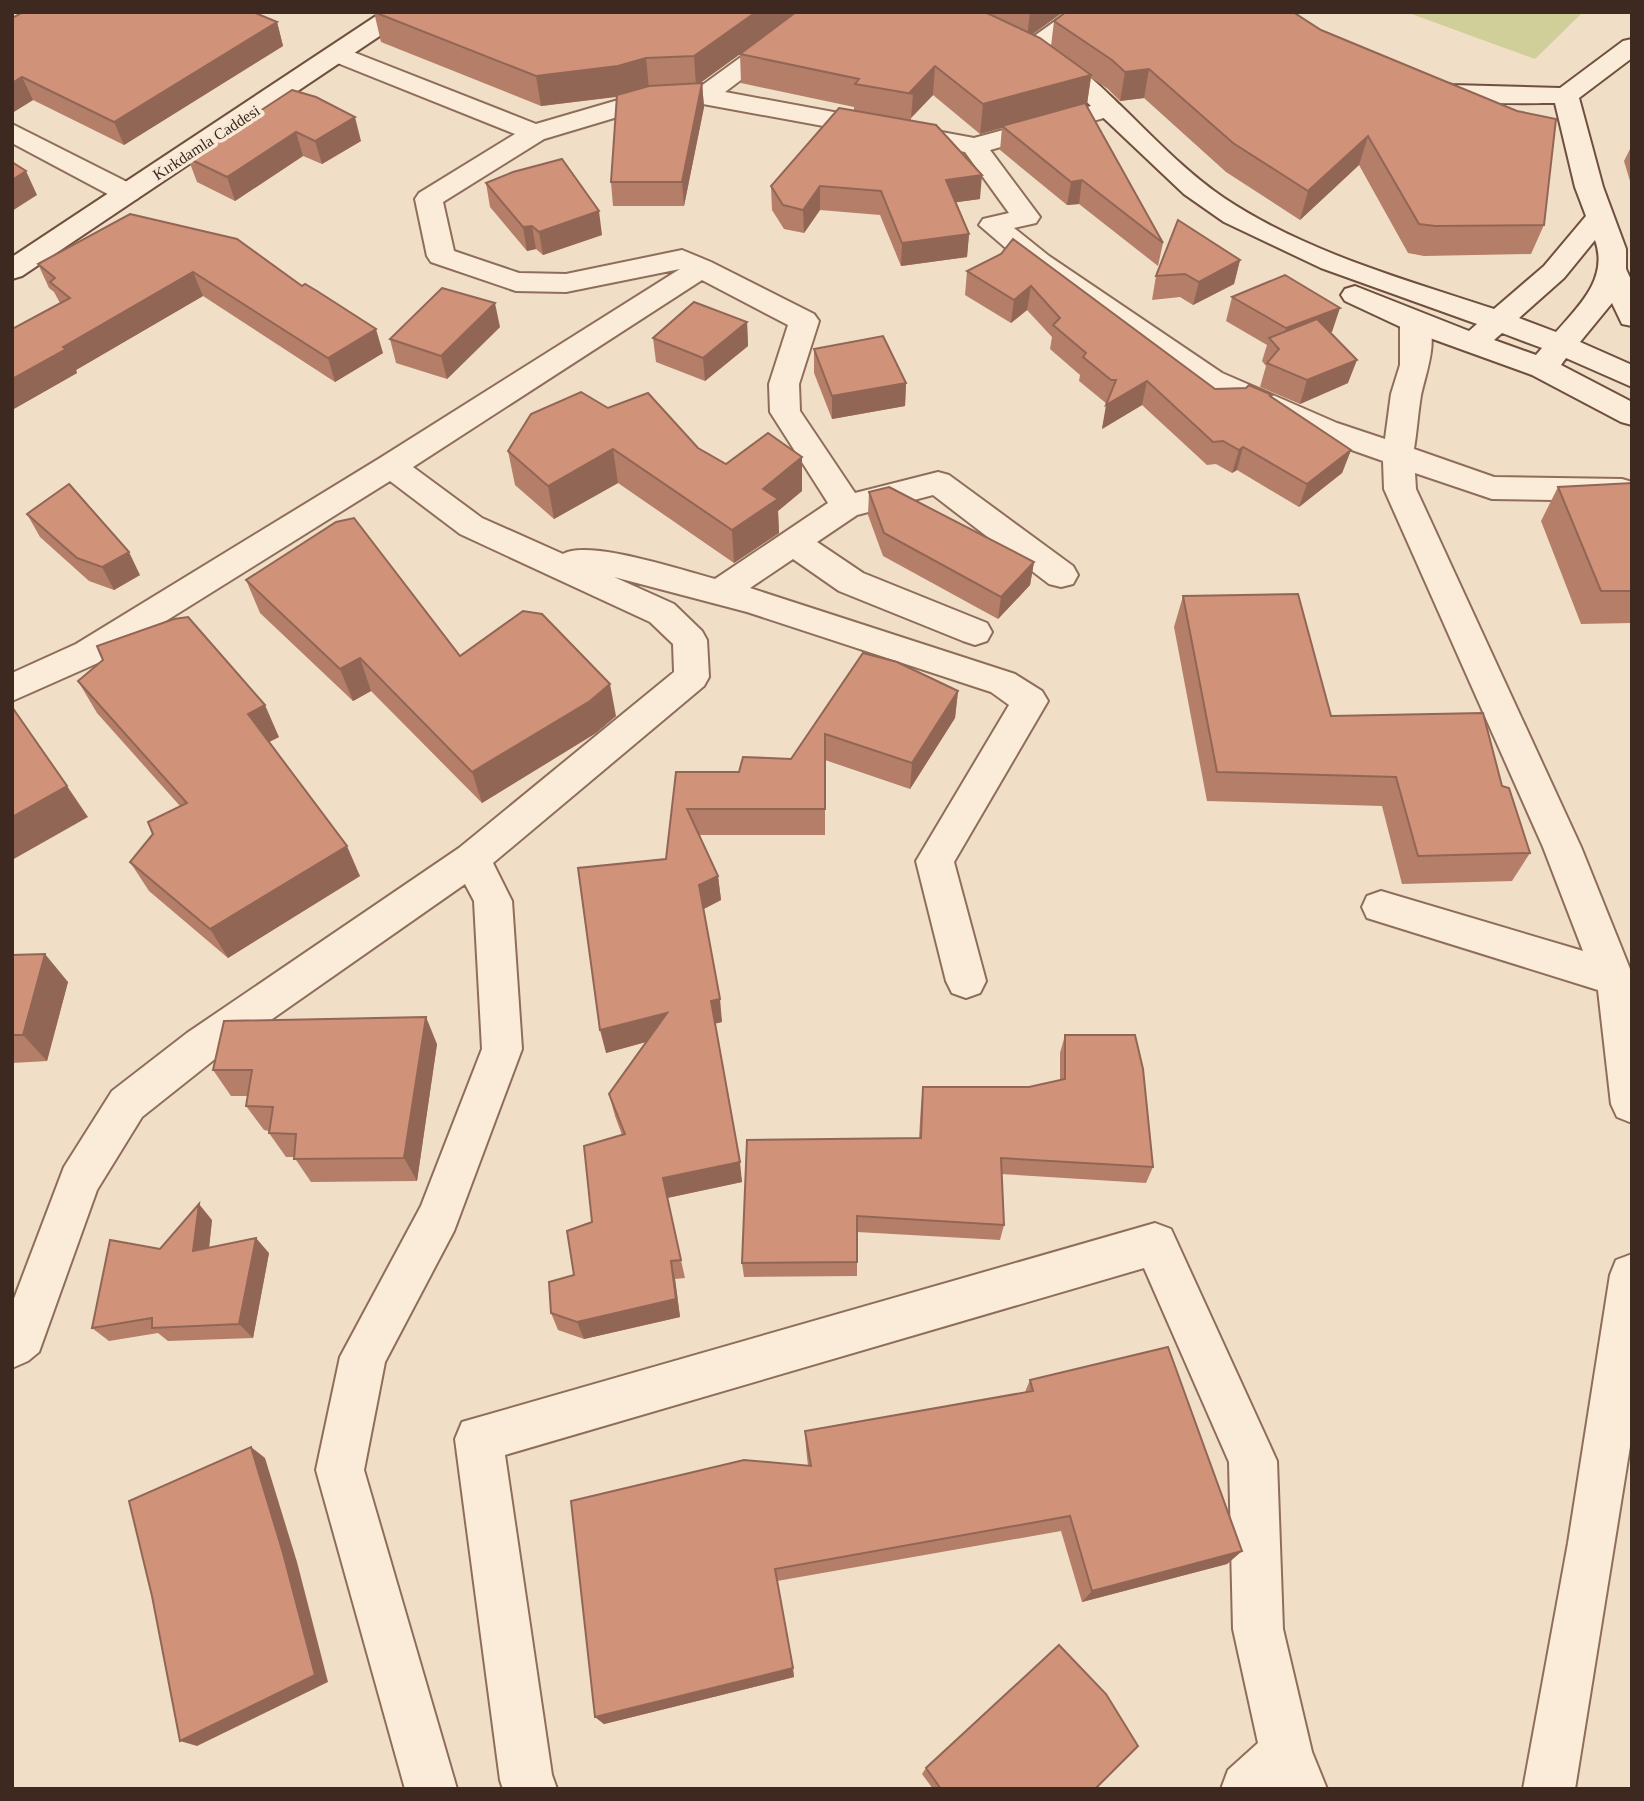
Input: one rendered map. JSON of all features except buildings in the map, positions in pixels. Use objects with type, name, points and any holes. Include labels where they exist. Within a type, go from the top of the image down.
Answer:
[{"type":"street","name":"Kırkdamla Caddesi","points":[[12,270],[400,12]]},
{"type":"street","points":[[702,96],[819,12]]},
{"type":"street","points":[[1084,12],[1023,45],[1085,86],[1191,188],[1233,216],[1324,261],[1497,319],[1632,415]]},
{"type":"street","points":[[1397,77],[1450,93],[1566,96],[1632,46]]},
{"type":"street","points":[[339,55],[535,133]]},
{"type":"street","points":[[847,506],[785,412],[784,384],[804,321],[681,259],[566,283],[516,282],[441,256],[429,199],[535,133],[649,99],[702,96],[974,146],[1109,109]]},
{"type":"street","points":[[1551,357],[1597,303],[1608,285],[1612,269],[1612,249],[1589,187],[1566,96]]},
{"type":"street","points":[[12,132],[127,193]]},
{"type":"street","points":[[974,146],[1026,217],[993,225],[1039,262],[1211,380],[1326,430],[1492,488],[1622,491],[1632,500]]},
{"type":"street","points":[[1191,188],[1194,202],[1204,211],[1264,253],[1415,322],[1474,343],[1551,357],[1632,377]]},
{"type":"street","points":[[1474,343],[1497,319],[1554,272],[1600,216]]},
{"type":"street","points":[[12,694],[88,653],[391,466],[701,268]]},
{"type":"street","points":[[1612,269],[1632,317]]},
{"type":"street","points":[[1415,322],[1415,365],[1406,394],[1398,456],[1400,489],[1562,847],[1613,976],[1619,992],[1632,1104]]},
{"type":"street","points":[[12,1345],[23,1336],[79,1181],[127,1104],[201,1046],[472,859],[692,677],[690,640],[662,613],[471,526],[391,466]]},
{"type":"street","points":[[719,593],[847,506],[938,483],[1061,575]]},
{"type":"street","points":[[793,542],[851,582],[975,632]]},
{"type":"street","points":[[536,556],[621,566],[719,593],[874,639],[1003,683],[1030,701],[935,861],[966,981]]},
{"type":"street","points":[[12,688],[88,653]]},
{"type":"street","points":[[431,1789],[340,1470],[363,1357],[439,1216],[502,1049],[493,901],[472,859]]},
{"type":"street","points":[[1381,907],[1613,976]]},
{"type":"street","points":[[523,1786],[479,1439],[1155,1244],[1253,1461],[1258,1629],[1293,1770],[1247,1789]]},
{"type":"street","points":[[1549,1789],[1592,1543],[1632,1275]]},
{"type":"shaded area","points":[[1406,12],[1583,12],[1535,59]]}]
